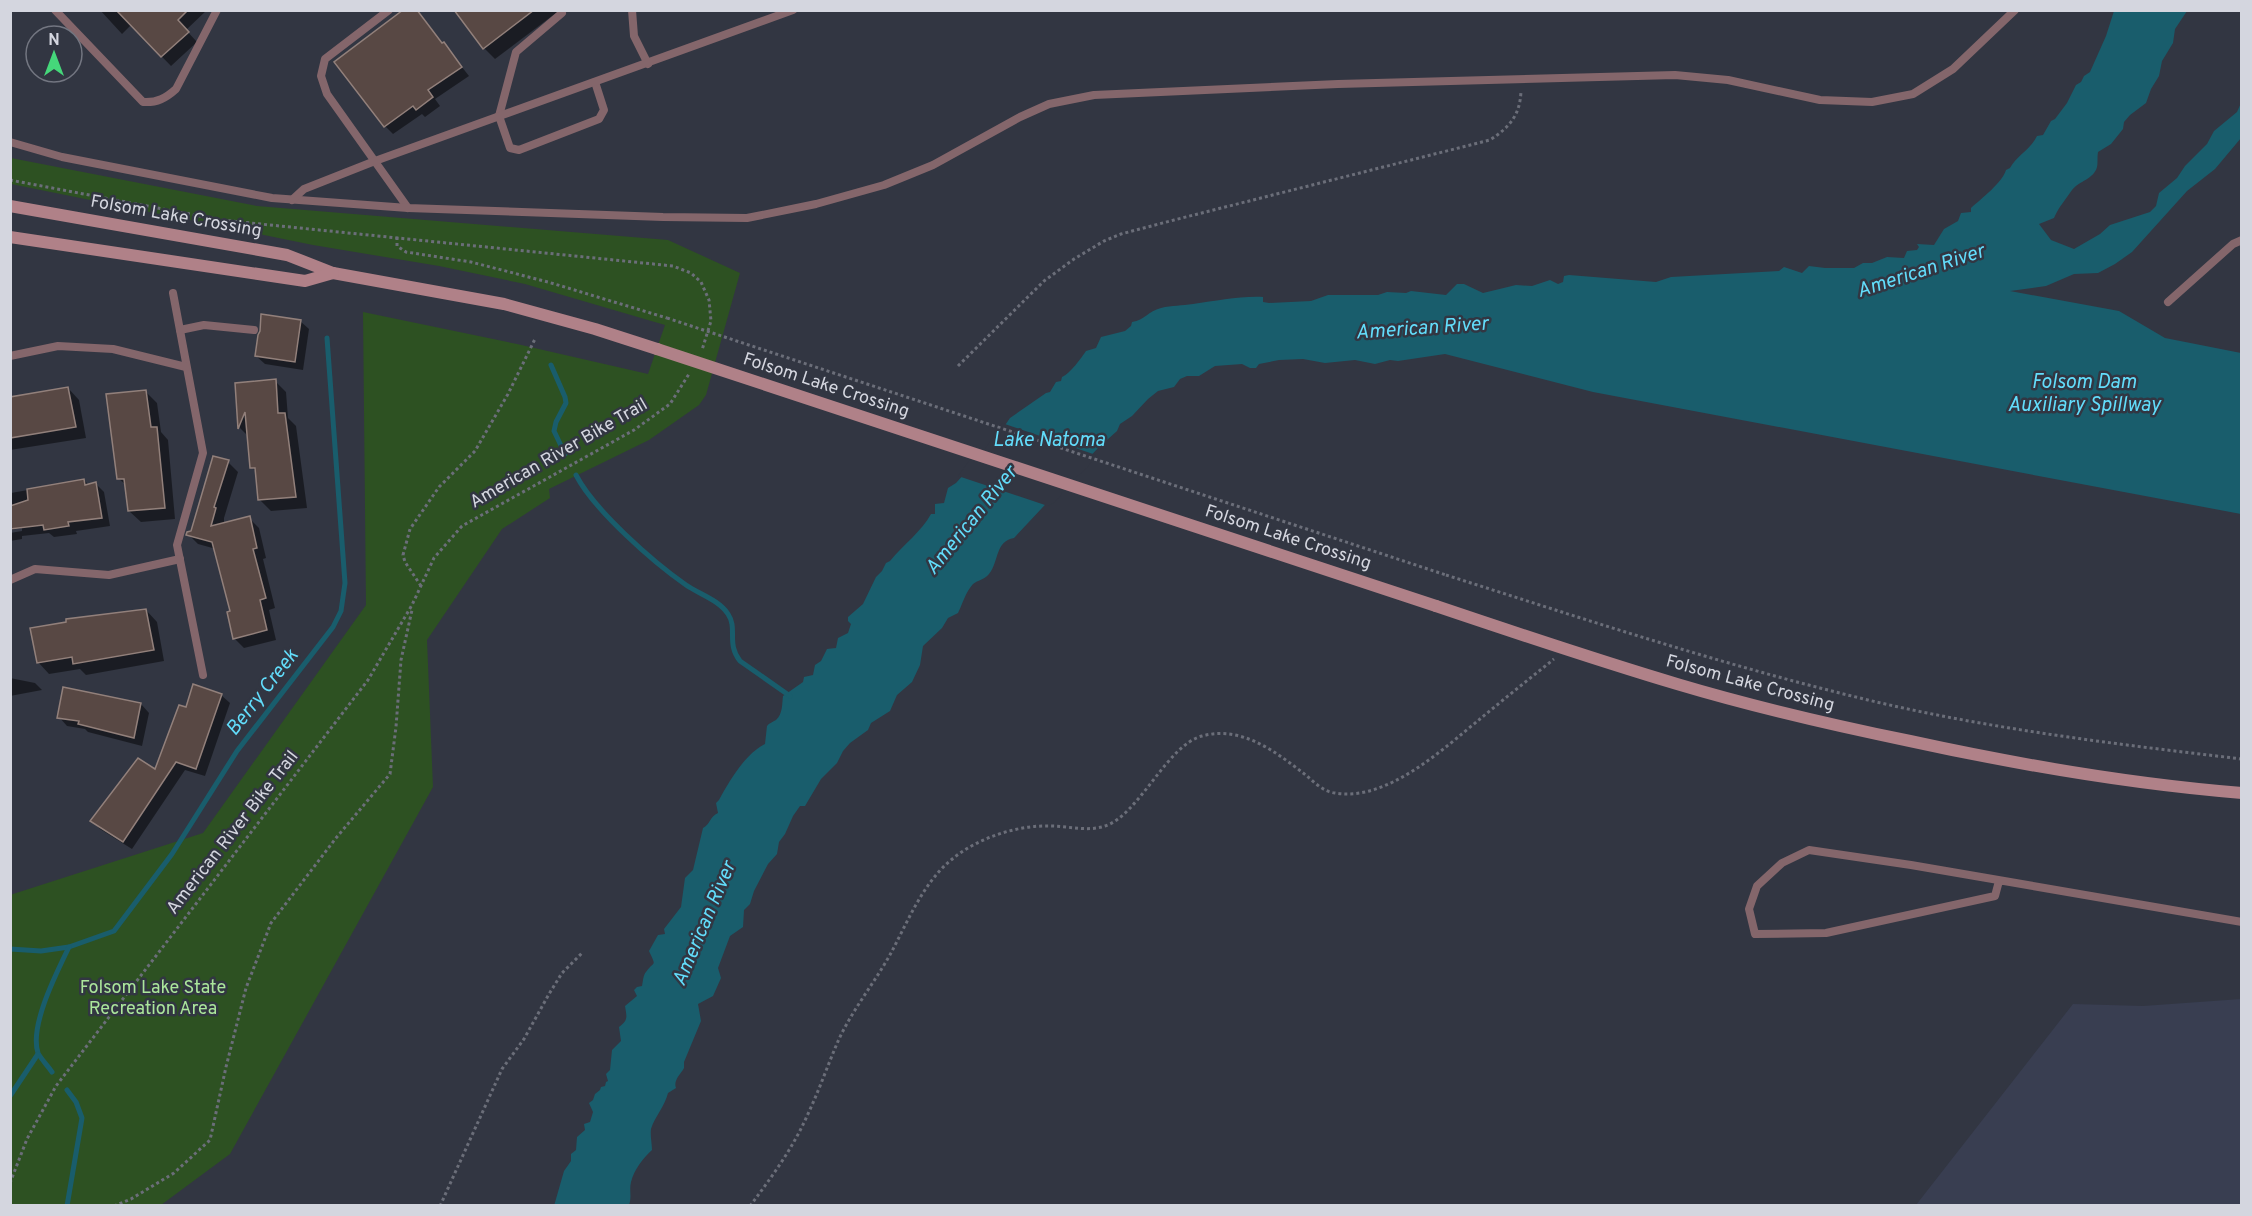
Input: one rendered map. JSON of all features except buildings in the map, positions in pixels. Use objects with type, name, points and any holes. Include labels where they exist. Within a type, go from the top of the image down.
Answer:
[{"type":"main road","name":"Folsom Lake Crossing","points":[[10,206],[287,255],[333,273],[504,304],[595,328],[1566,650],[1752,705],[1994,759],[2118,780],[2241,793]]},
{"type":"main road","name":"Folsom Lake Crossing","points":[[10,237],[305,281],[333,273]]},
{"type":"lane","points":[[56,10],[143,102],[152,102],[166,98],[176,89],[217,10]]},
{"type":"lane","points":[[389,10],[325,59],[321,76],[327,94],[408,208]]},
{"type":"lane","points":[[632,10],[634,36],[648,64]]},
{"type":"lane","points":[[292,200],[304,189],[375,161],[793,10]]},
{"type":"lane","points":[[10,142],[85,161],[267,198],[408,208],[747,218],[816,204],[884,185],[933,165],[1049,104],[1094,94],[1338,84],[1675,75],[1728,80],[1821,100],[1872,102],[1913,94],[1953,69],[2015,10]]},
{"type":"lane","points":[[561,12],[516,52],[500,116],[510,148],[519,150],[599,120],[604,110],[595,82]]},
{"type":"lane","points":[[2168,302],[2233,244],[2241,240]]},
{"type":"lane","points":[[173,293],[203,453],[177,545],[203,675]]},
{"type":"lane","points":[[180,330],[204,325],[254,330]]},
{"type":"lane","points":[[10,356],[58,346],[113,349],[186,367]]},
{"type":"lane","points":[[10,580],[35,569],[109,575],[180,559]]},
{"type":"lane","points":[[1999,881],[1995,896],[1826,933],[1755,934],[1749,909],[1757,886],[1782,863],[1809,850],[1999,881],[2241,922]]},
{"type":"path","points":[[958,366],[1044,281],[1104,241],[1121,234],[1174,220],[1490,140],[1515,120],[1520,104],[1522,79]]},
{"type":"path","points":[[10,180],[220,219],[673,267],[691,273],[700,282],[709,300],[711,321],[700,355]]},
{"type":"path","points":[[397,237],[397,246],[406,252],[471,262],[667,318],[1446,575],[1664,644],[1865,699],[2020,730],[2134,747],[2241,759]]},
{"type":"path","points":[[421,586],[403,555],[410,529],[439,487],[474,451],[487,432],[535,339]]},
{"type":"path","name":"American River Bike Trail","points":[[10,1183],[27,1139],[56,1086],[368,680],[412,605],[434,558],[462,526],[634,430],[670,404],[690,373]]},
{"type":"path","points":[[114,1206],[174,1173],[210,1140],[225,1067],[246,988],[271,923],[336,838],[390,774],[401,660],[412,605]]},
{"type":"path","points":[[750,1206],[806,1119],[840,1036],[889,956],[924,890],[951,860],[976,844],[1014,830],[1048,825],[1088,829],[1107,825],[1123,815],[1185,745],[1199,736],[1215,734],[1246,737],[1275,752],[1319,786],[1333,793],[1365,792],[1399,779],[1437,756],[1566,650]]},
{"type":"path","points":[[440,1206],[502,1069],[525,1039],[562,973],[583,952]]},
{"type":"shaded area","points":[[2241,999],[2241,1205],[1916,1205],[2073,1004],[2143,1006]]},
{"type":"green space","name":"Folsom Lake State Recreation Area","points":[[11,158],[257,206],[668,240],[740,273],[706,395],[699,405],[649,440],[549,489],[550,498],[502,529],[427,640],[433,787],[230,1154],[161,1205],[11,1205],[10,895],[203,833],[366,605],[363,312],[648,374],[665,325],[525,284],[439,266],[313,245],[11,184]]},
{"type":"water","name":"Lake Natoma","points":[[2114,11],[2187,11],[2175,29],[2173,43],[2162,61],[2159,76],[2146,103],[2124,122],[2123,129],[2111,144],[2098,152],[2097,167],[2093,174],[2072,190],[2054,218],[2039,224],[2051,240],[2074,249],[2100,234],[2110,225],[2150,212],[2156,206],[2159,193],[2177,178],[2185,166],[2207,144],[2214,131],[2237,112],[2241,103],[2241,138],[2215,169],[2187,191],[2132,252],[2115,264],[2098,273],[2074,274],[2046,286],[2010,291],[2119,311],[2165,338],[2241,353],[2241,514],[1593,392],[1445,354],[1398,361],[1390,360],[1375,364],[1355,360],[1325,363],[1303,359],[1279,360],[1259,364],[1256,368],[1242,364],[1215,366],[1199,376],[1187,376],[1180,379],[1174,387],[1158,391],[1132,416],[1120,424],[1117,431],[1098,448],[1014,538],[1003,543],[989,574],[973,584],[958,613],[948,618],[942,628],[923,646],[920,665],[912,682],[897,695],[890,711],[871,723],[868,730],[850,743],[837,763],[821,779],[805,806],[800,806],[793,816],[779,842],[777,854],[768,864],[750,904],[744,910],[743,927],[730,936],[718,968],[721,978],[713,996],[698,1004],[701,1021],[684,1062],[684,1068],[676,1080],[676,1088],[668,1093],[652,1125],[652,1150],[639,1164],[632,1178],[629,1205],[554,1206],[564,1171],[571,1161],[571,1154],[576,1150],[577,1137],[585,1130],[584,1124],[590,1122],[593,1112],[589,1103],[608,1081],[606,1074],[610,1070],[612,1050],[621,1041],[619,1027],[626,1018],[625,1006],[637,996],[634,990],[642,986],[645,973],[654,963],[649,951],[658,935],[665,934],[664,929],[681,907],[685,878],[693,870],[703,828],[718,813],[716,803],[739,768],[751,754],[765,744],[767,726],[780,715],[783,696],[803,682],[804,677],[813,675],[815,665],[821,661],[827,649],[836,648],[838,638],[848,633],[851,624],[848,617],[863,604],[876,577],[886,563],[918,532],[931,514],[935,514],[935,504],[944,503],[948,488],[956,483],[995,440],[1010,418],[1050,392],[1056,382],[1061,381],[1086,351],[1096,348],[1101,337],[1125,331],[1132,322],[1161,308],[1237,298],[1263,297],[1263,302],[1269,303],[1311,301],[1328,295],[1378,295],[1387,292],[1411,291],[1446,295],[1457,284],[1464,284],[1483,293],[1516,285],[1532,286],[1550,280],[1558,284],[1563,282],[1564,276],[1569,275],[1656,282],[1671,277],[1779,271],[1784,267],[1802,273],[1809,266],[1854,268],[1863,263],[1872,263],[1887,257],[1904,258],[1907,251],[1917,250],[1919,247],[1917,244],[1934,245],[1944,229],[1958,221],[1961,213],[1971,212],[1971,208],[1996,185],[2006,170],[2037,136],[2043,135],[2051,121],[2067,103],[2076,85],[2090,72]]},
{"type":"pier","points":[[1002,423],[1096,455],[1087,468],[1064,488],[1055,502],[1048,506],[958,476],[969,461],[985,449]]},
{"type":"waterway","name":"Berry Creek","points":[[10,949],[41,951],[69,947],[114,931],[172,854],[237,751],[333,627],[341,611],[345,583],[327,338]]},
{"type":"waterway","points":[[551,365],[566,403],[554,431],[565,454]]},
{"type":"waterway","points":[[576,475],[596,504],[641,549],[686,585],[724,609],[731,620],[734,648],[740,661],[790,696]]},
{"type":"waterway","points":[[52,1072],[38,1053],[37,1029],[46,999],[69,947]]},
{"type":"waterway","name":"Berry Creek","points":[[10,1096],[38,1054]]},
{"type":"waterway","points":[[67,1090],[76,1102],[82,1118],[67,1206]]},
{"type":"water label","name":"American River","points":[[1921,272]]},
{"type":"water label","name":"American River","points":[[1422,329]]},
{"type":"water label","name":"Folsom Dam Auxiliary Spillway","points":[[2084,394]]},
{"type":"water label","name":"American River","points":[[972,521]]},
{"type":"water label","name":"American River","points":[[705,924]]}]
